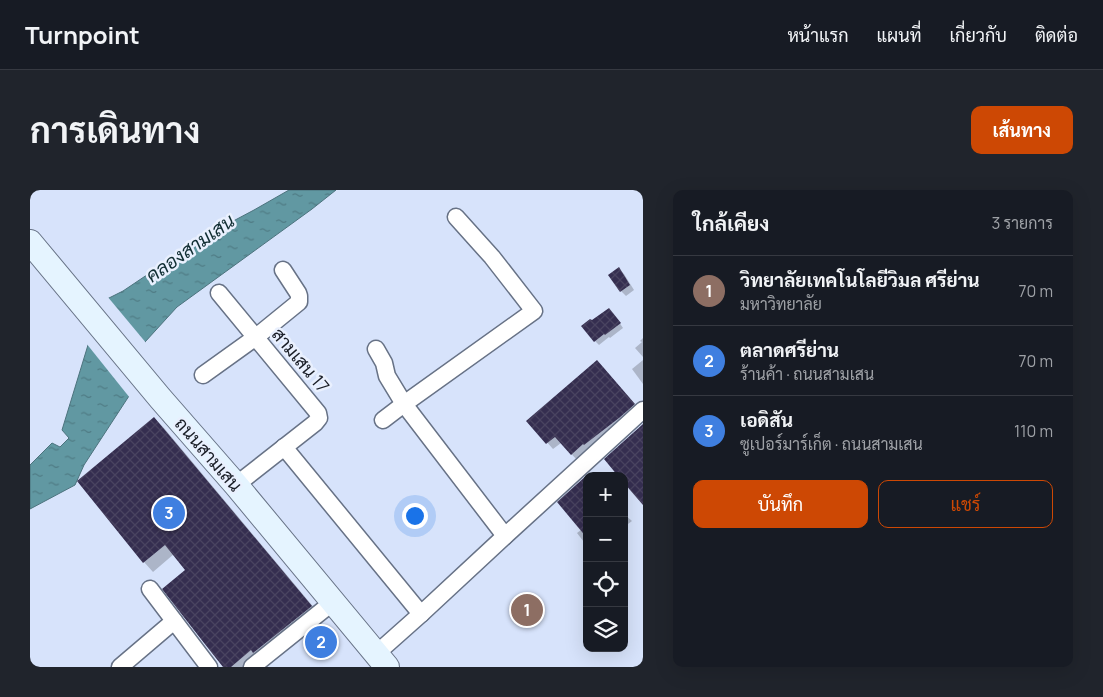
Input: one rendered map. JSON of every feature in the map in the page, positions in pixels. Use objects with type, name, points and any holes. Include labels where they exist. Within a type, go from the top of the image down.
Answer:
[{"type":"main road","name":"ถนนสามเสน","points":[[30,242],[382,660]]},
{"type":"street","points":[[383,420],[534,311],[492,258],[456,217]]},
{"type":"street","points":[[203,375],[256,337],[298,302],[298,293],[283,270]]},
{"type":"street","name":"สามเสน 17","points":[[219,293],[318,413],[315,423],[236,485]]},
{"type":"street","points":[[376,349],[384,364],[387,376],[404,404],[505,536]]},
{"type":"street","points":[[382,660],[421,614],[643,410]]},
{"type":"street","points":[[284,447],[421,614]]},
{"type":"street","points":[[150,589],[210,667]]},
{"type":"street","points":[[252,667],[333,602]]},
{"type":"street","points":[[120,667],[174,621]]},
{"type":"water","name":"คลองสามเสน","points":[[289,190],[336,190],[177,307],[145,342],[129,396],[84,465],[75,485],[30,509],[30,465],[52,443],[60,447],[69,438],[62,430],[88,345],[105,300],[123,291],[205,236]]},
{"type":"pier","points":[[107,296],[147,344],[130,398],[86,343],[102,299]]},
{"type":"building","points":[[619,267],[630,285],[620,292],[608,275]]},
{"type":"building","points":[[609,308],[621,323],[594,342],[581,326]]},
{"type":"building","points":[[597,360],[635,404],[571,455],[555,437],[546,444],[526,421]]},
{"type":"building","points":[[154,417],[312,606],[253,653],[251,650],[231,667],[223,667],[162,589],[185,570],[165,545],[143,563],[77,481]]},
{"type":"building","points":[[643,424],[643,505],[628,488],[628,472],[615,472],[604,459]]},
{"type":"building","points":[[583,479],[583,533],[557,502]]},
{"type":"place","name":"เอดิสัน","points":[[169,513]]},
{"type":"place","name":"วิทยาลัยเทคโนโลยีวิมล ศรีย่าน","points":[[527,610]]},
{"type":"place","name":"ตลาดศรีย่าน","points":[[321,642]]}]
